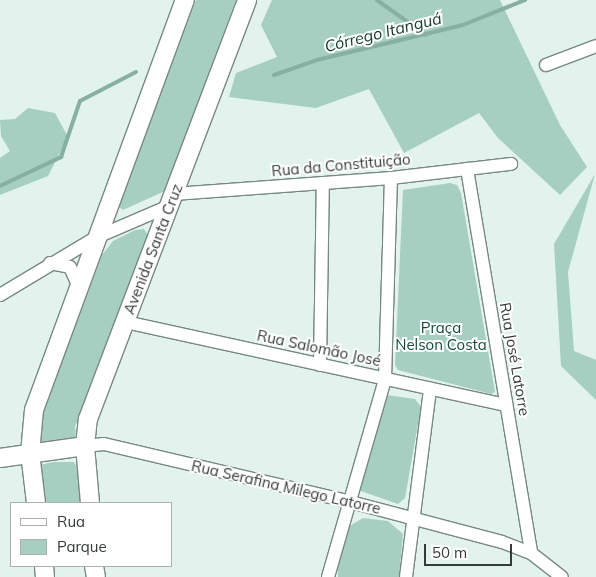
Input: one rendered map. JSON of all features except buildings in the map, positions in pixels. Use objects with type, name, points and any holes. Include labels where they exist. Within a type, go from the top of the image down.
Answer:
[{"type":"main road","points":[[36,502],[30,454],[34,410],[185,0]]},
{"type":"main road","name":"Avenida Santa Cruz","points":[[90,502],[85,446],[88,419],[247,0]]},
{"type":"main road","name":"Rua Serafina Milego Latorre","points":[[0,458],[85,446]]},
{"type":"street","points":[[546,65],[596,46]]},
{"type":"street","name":"Rua da Constituição","points":[[0,294],[97,237],[171,200],[511,164]]},
{"type":"street","name":"Rua José Latorre","points":[[466,170],[531,553]]},
{"type":"street","points":[[328,577],[347,501],[385,379],[391,178]]},
{"type":"street","points":[[320,365],[322,183]]},
{"type":"street","points":[[50,263],[70,266],[79,287]]},
{"type":"street","name":"Rua Salomão José","points":[[125,322],[506,405]]},
{"type":"street","points":[[406,577],[412,517],[430,389]]},
{"type":"street","name":"Rua Serafina Milego Latorre","points":[[85,446],[104,444],[412,517],[502,542],[531,553],[562,577]]},
{"type":"green space","points":[[196,0],[236,0],[165,191],[123,210],[118,206]]},
{"type":"green space","points":[[272,0],[500,0],[560,125],[587,167],[560,195],[498,138],[479,113],[404,153],[369,89],[316,108],[229,97],[236,73],[277,57],[261,25]]},
{"type":"green space","points":[[28,108],[55,113],[68,137],[48,176],[0,195],[0,158],[10,151],[1,136],[0,120],[15,119]]},
{"type":"green space","points":[[595,174],[568,272],[574,351],[596,360],[596,400],[561,366],[554,244]]},
{"type":"green space","name":"Praça Nelson Costa","points":[[450,183],[457,185],[461,193],[495,392],[491,394],[398,370],[395,365],[403,190]]},
{"type":"green space","points":[[144,229],[148,235],[145,245],[75,427],[76,439],[48,445],[39,440],[40,420],[102,255],[113,241],[135,230]]},
{"type":"green space","points":[[387,395],[415,399],[421,407],[405,498],[398,504],[358,490]]},
{"type":"green space","points":[[53,462],[74,462],[79,472],[83,502],[46,502],[40,465]]},
{"type":"green space","points":[[363,518],[388,521],[403,534],[399,577],[338,577],[337,557],[348,527]]},
{"type":"waterway","points":[[377,0],[426,35]]},
{"type":"waterway","name":"Córrego Itanguá","points":[[274,75],[317,60],[463,25],[525,0]]},
{"type":"waterway","name":"Córrego Itanguá","points":[[0,186],[61,157],[80,101],[136,72]]}]
